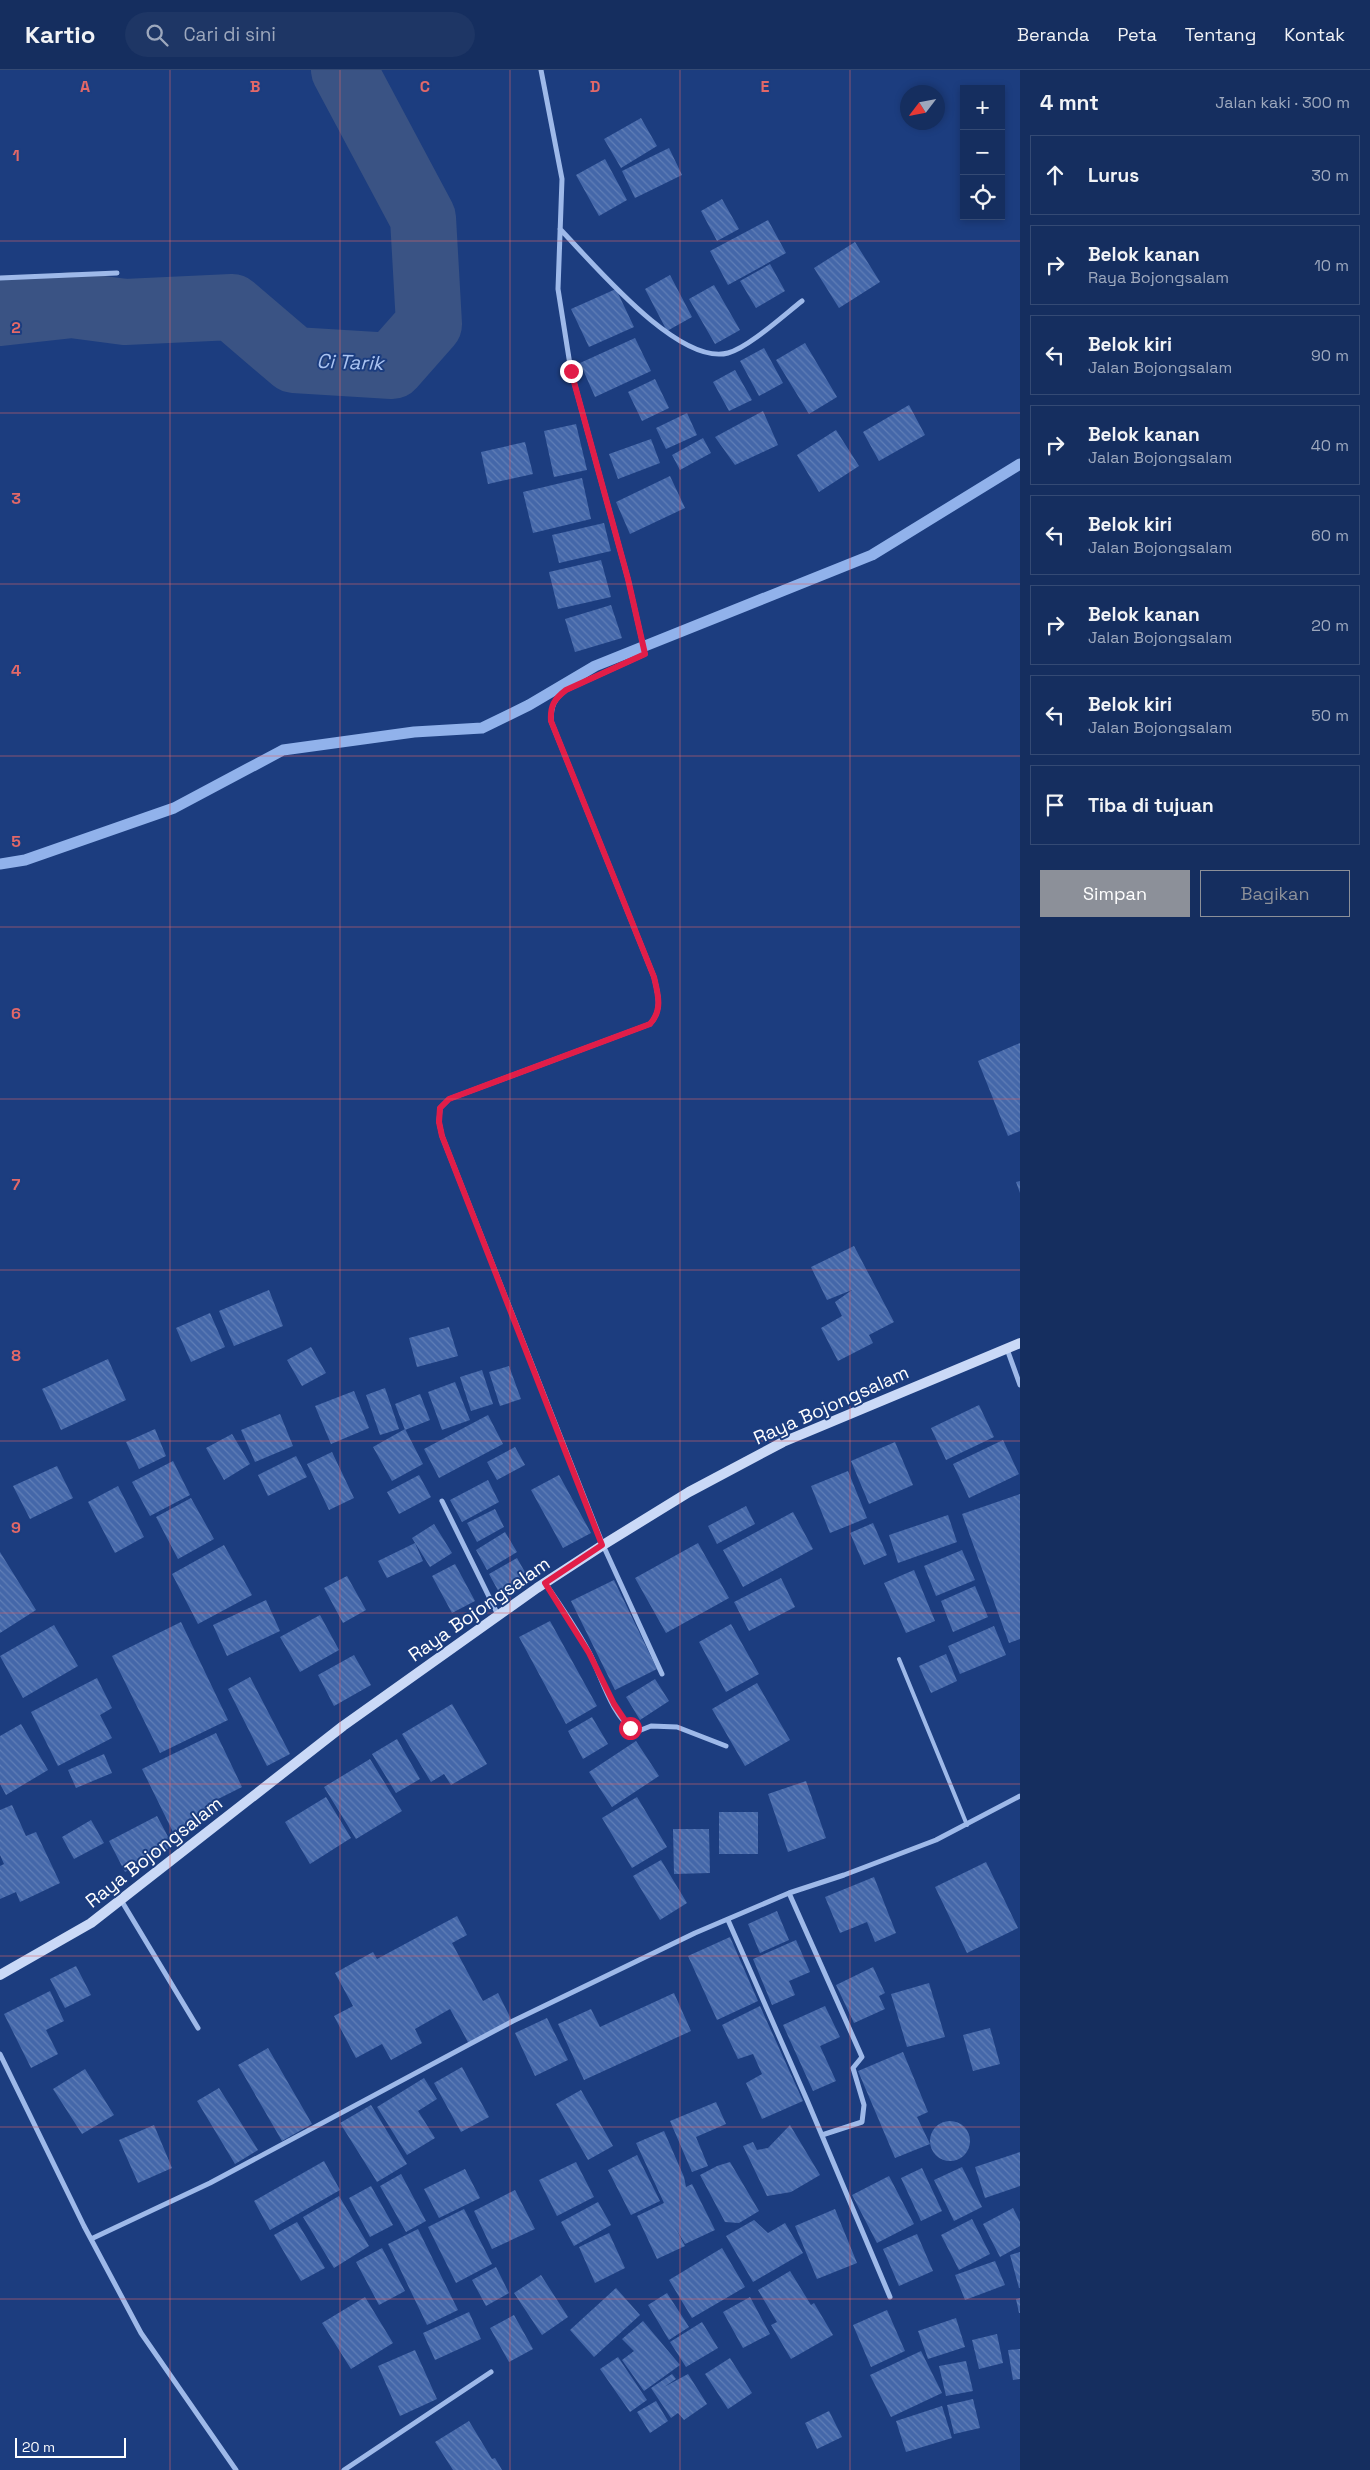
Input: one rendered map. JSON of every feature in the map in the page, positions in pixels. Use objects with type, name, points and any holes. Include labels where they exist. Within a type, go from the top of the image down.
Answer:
[{"type":"main road","name":"Raya Bojongsalam","points":[[0,1975],[91,1923],[343,1726],[498,1615],[602,1545],[689,1492],[783,1442],[1020,1343]]},
{"type":"street","points":[[541,70],[562,179],[558,288],[571,371],[628,579],[645,654],[566,690],[557,697],[550,708],[551,721],[654,977],[659,1000],[657,1016],[650,1024],[449,1099],[440,1108],[439,1115],[442,1136],[602,1545],[662,1674]]},
{"type":"street","points":[[560,229],[654,324],[707,355],[718,356],[740,348],[802,302]]},
{"type":"street","points":[[0,278],[117,274]]},
{"type":"street","points":[[1007,1348],[1020,1385]]},
{"type":"street","points":[[442,1501],[498,1615]]},
{"type":"street","points":[[545,1583],[589,1653],[614,1704],[630,1728],[636,1732],[651,1726],[677,1727],[726,1746]]},
{"type":"street","points":[[91,2239],[210,2183],[513,2021],[695,1933],[790,1893],[901,1854],[967,1825],[1020,1796]]},
{"type":"street","points":[[790,1893],[862,2057],[853,2068],[864,2105],[862,2122],[822,2135]]},
{"type":"street","points":[[121,1900],[198,2028]]},
{"type":"street","points":[[728,1920],[890,2297]]},
{"type":"street","points":[[0,2054],[91,2239],[141,2333],[236,2470]]},
{"type":"street","points":[[344,2470],[491,2372]]},
{"type":"lane","points":[[898,1659],[967,1825]]},
{"type":"building","points":[[641,118],[657,146],[621,168],[604,139]]},
{"type":"building","points":[[669,148],[682,175],[635,198],[622,171]]},
{"type":"building","points":[[605,159],[627,200],[599,216],[576,175]]},
{"type":"building","points":[[722,199],[739,229],[717,241],[701,211]]},
{"type":"building","points":[[768,220],[786,253],[728,285],[710,251]]},
{"type":"building","points":[[855,242],[880,282],[839,308],[814,268]]},
{"type":"building","points":[[770,264],[785,291],[756,308],[740,281]]},
{"type":"building","points":[[670,275],[692,317],[667,331],[645,289]]},
{"type":"building","points":[[714,285],[740,330],[715,344],[689,299]]},
{"type":"building","points":[[616,289],[634,327],[589,347],[571,309]]},
{"type":"building","points":[[635,338],[651,371],[595,397],[580,363]]},
{"type":"building","points":[[805,343],[837,397],[809,414],[776,360]]},
{"type":"building","points":[[764,348],[783,383],[759,396],[740,361]]},
{"type":"building","points":[[735,370],[752,400],[729,411],[713,382]]},
{"type":"building","points":[[655,379],[669,408],[642,421],[628,392]]},
{"type":"building","points":[[909,405],[925,435],[879,461],[863,432]]},
{"type":"building","points":[[763,411],[778,445],[735,465],[715,437]]},
{"type":"building","points":[[687,413],[697,435],[666,449],[656,428]]},
{"type":"building","points":[[576,424],[587,470],[554,477],[544,431]]},
{"type":"building","points":[[836,430],[859,466],[819,492],[797,455]]},
{"type":"building","points":[[703,438],[711,453],[680,470],[672,455]]},
{"type":"building","points":[[651,439],[660,463],[618,479],[609,454]]},
{"type":"building","points":[[525,442],[533,474],[488,484],[481,452]]},
{"type":"building","points":[[670,476],[685,508],[630,534],[616,502]]},
{"type":"building","points":[[582,478],[591,519],[533,533],[523,492]]},
{"type":"building","points":[[604,523],[611,551],[559,563],[552,535]]},
{"type":"building","points":[[601,560],[611,597],[558,609],[549,572]]},
{"type":"building","points":[[611,605],[622,638],[575,652],[565,619]]},
{"type":"building","points":[[1020,1043],[1020,1131],[1008,1136],[978,1061]]},
{"type":"building","points":[[1020,1181],[1020,1193],[1016,1182]]},
{"type":"building","points":[[854,1246],[894,1322],[869,1335],[873,1343],[838,1361],[821,1328],[842,1316],[835,1302],[852,1290],[827,1300],[811,1267]]},
{"type":"building","points":[[269,1290],[283,1326],[234,1346],[219,1311]]},
{"type":"building","points":[[210,1313],[225,1347],[191,1362],[176,1328]]},
{"type":"building","points":[[449,1327],[458,1356],[417,1367],[409,1338]]},
{"type":"building","points":[[311,1347],[326,1373],[302,1386],[287,1360]]},
{"type":"building","points":[[108,1359],[126,1400],[61,1430],[42,1389]]},
{"type":"building","points":[[509,1366],[521,1399],[500,1406],[489,1372]]},
{"type":"building","points":[[482,1370],[493,1404],[471,1411],[460,1377]]},
{"type":"building","points":[[455,1382],[470,1420],[442,1430],[428,1392]]},
{"type":"building","points":[[385,1388],[399,1429],[380,1435],[366,1395]]},
{"type":"building","points":[[354,1391],[369,1428],[331,1444],[315,1406]]},
{"type":"building","points":[[420,1394],[430,1420],[405,1430],[395,1404]]},
{"type":"building","points":[[979,1405],[994,1437],[946,1460],[931,1428]]},
{"type":"building","points":[[280,1414],[293,1446],[255,1462],[241,1430]]},
{"type":"building","points":[[488,1415],[503,1444],[439,1478],[424,1449]]},
{"type":"building","points":[[155,1429],[166,1456],[139,1469],[126,1442]]},
{"type":"building","points":[[405,1429],[423,1464],[392,1481],[373,1447]]},
{"type":"building","points":[[232,1434],[250,1464],[224,1480],[206,1448]]},
{"type":"building","points":[[1003,1440],[1019,1474],[969,1498],[953,1464]]},
{"type":"building","points":[[895,1442],[913,1485],[869,1504],[851,1461]]},
{"type":"building","points":[[515,1447],[525,1465],[497,1480],[487,1462]]},
{"type":"building","points":[[332,1452],[354,1498],[329,1510],[307,1464]]},
{"type":"building","points":[[296,1456],[307,1477],[268,1496],[258,1475]]},
{"type":"building","points":[[173,1461],[190,1495],[150,1516],[132,1482]]},
{"type":"building","points":[[57,1466],[73,1498],[30,1519],[13,1486]]},
{"type":"building","points":[[848,1471],[867,1518],[830,1533],[811,1486]]},
{"type":"building","points":[[419,1475],[431,1497],[399,1514],[387,1492]]},
{"type":"building","points":[[559,1475],[591,1533],[563,1548],[531,1490]]},
{"type":"building","points":[[488,1480],[499,1502],[462,1522],[450,1500]]},
{"type":"building","points":[[118,1486],[144,1537],[115,1553],[88,1502]]},
{"type":"building","points":[[1020,1494],[1020,1639],[1009,1643],[962,1514]]},
{"type":"building","points":[[191,1498],[214,1539],[178,1559],[156,1517]]},
{"type":"building","points":[[746,1506],[755,1524],[717,1544],[708,1526]]},
{"type":"building","points":[[495,1509],[504,1527],[477,1542],[467,1523]]},
{"type":"building","points":[[793,1512],[813,1549],[743,1587],[723,1550]]},
{"type":"building","points":[[948,1515],[957,1542],[898,1563],[889,1535]]},
{"type":"building","points":[[873,1523],[887,1555],[864,1565],[850,1533]]},
{"type":"building","points":[[434,1524],[452,1553],[430,1567],[412,1538]]},
{"type":"building","points":[[505,1532],[517,1552],[487,1570],[476,1550]]},
{"type":"building","points":[[415,1543],[423,1561],[387,1578],[378,1561]]},
{"type":"building","points":[[698,1543],[729,1598],[666,1633],[635,1578]]},
{"type":"building","points":[[224,1545],[252,1595],[198,1624],[172,1574]]},
{"type":"building","points":[[962,1550],[975,1580],[936,1596],[924,1566]]},
{"type":"building","points":[[0,1552],[36,1610],[0,1633]]},
{"type":"building","points":[[517,1558],[530,1581],[501,1596],[489,1574]]},
{"type":"building","points":[[455,1564],[475,1601],[452,1613],[432,1576]]},
{"type":"building","points":[[914,1570],[935,1621],[906,1633],[884,1583]]},
{"type":"building","points":[[347,1576],[366,1610],[343,1623],[324,1588]]},
{"type":"building","points":[[781,1578],[795,1607],[749,1631],[734,1602]]},
{"type":"building","points":[[614,1580],[657,1669],[615,1690],[571,1601]]},
{"type":"building","points":[[975,1586],[988,1617],[953,1632],[941,1601]]},
{"type":"building","points":[[266,1600],[280,1631],[227,1656],[213,1625]]},
{"type":"building","points":[[320,1615],[339,1650],[300,1672],[280,1637]]},
{"type":"building","points":[[550,1621],[597,1706],[566,1724],[519,1637]]},
{"type":"building","points":[[181,1622],[228,1720],[160,1753],[112,1656]]},
{"type":"building","points":[[731,1624],[759,1674],[726,1692],[699,1642]]},
{"type":"building","points":[[54,1625],[78,1666],[23,1698],[0,1656]]},
{"type":"building","points":[[994,1626],[1006,1655],[960,1674],[948,1646]]},
{"type":"building","points":[[946,1654],[957,1681],[931,1693],[919,1666]]},
{"type":"building","points":[[354,1655],[371,1685],[334,1706],[318,1675]]},
{"type":"building","points":[[250,1677],[290,1754],[267,1766],[228,1689]]},
{"type":"building","points":[[97,1678],[112,1708],[100,1715],[112,1738],[58,1766],[31,1712]]},
{"type":"building","points":[[655,1679],[669,1701],[640,1720],[626,1697]]},
{"type":"building","points":[[757,1683],[790,1740],[745,1766],[712,1709]]},
{"type":"building","points":[[452,1704],[487,1764],[451,1785],[444,1774],[431,1782],[402,1734]]},
{"type":"building","points":[[592,1717],[608,1744],[583,1759],[568,1731]]},
{"type":"building","points":[[21,1724],[48,1770],[6,1795],[0,1784],[0,1736]]},
{"type":"building","points":[[216,1733],[242,1787],[216,1800],[220,1809],[173,1832],[142,1769]]},
{"type":"building","points":[[397,1739],[420,1779],[396,1793],[372,1754]]},
{"type":"building","points":[[636,1741],[659,1776],[612,1807],[589,1772]]},
{"type":"building","points":[[104,1754],[112,1773],[76,1788],[68,1770]]},
{"type":"building","points":[[370,1759],[402,1811],[356,1839],[324,1787]]},
{"type":"building","points":[[806,1781],[826,1838],[788,1852],[768,1794]]},
{"type":"building","points":[[326,1797],[351,1838],[310,1864],[285,1822]]},
{"type":"building","points":[[637,1797],[667,1847],[632,1868],[602,1818]]},
{"type":"building","points":[[12,1805],[26,1836],[36,1832],[60,1883],[20,1902],[16,1892],[0,1899],[0,1866],[4,1864],[0,1855],[0,1810]]},
{"type":"building","points":[[719,1812],[758,1812],[758,1854],[719,1854]]},
{"type":"building","points":[[157,1816],[173,1846],[125,1872],[109,1841]]},
{"type":"building","points":[[91,1820],[104,1843],[74,1859],[62,1837]]},
{"type":"building","points":[[673,1829],[709,1829],[710,1873],[674,1874]]},
{"type":"building","points":[[661,1860],[687,1903],[660,1920],[633,1876]]},
{"type":"building","points":[[986,1862],[1018,1928],[967,1953],[935,1887]]},
{"type":"building","points":[[874,1877],[896,1933],[875,1942],[867,1922],[840,1933],[825,1897]]},
{"type":"building","points":[[777,1911],[789,1940],[760,1953],[748,1924]]},
{"type":"building","points":[[457,1916],[467,1935],[452,1943],[483,2001],[498,1993],[512,2021],[469,2044],[450,2009],[415,2029],[422,2043],[391,2060],[382,2044],[356,2058],[334,2016],[353,2006],[335,1973],[373,1952],[377,1959]]},
{"type":"building","points":[[730,1937],[758,2001],[717,2020],[688,1956]]},
{"type":"building","points":[[796,1940],[810,1972],[789,1981],[795,1995],[772,2005],[753,1959]]},
{"type":"building","points":[[76,1966],[91,1995],[65,2008],[50,1979]]},
{"type":"building","points":[[873,1967],[885,1993],[879,1996],[885,2009],[854,2023],[836,1985]]},
{"type":"building","points":[[929,1983],[945,2037],[907,2047],[891,1994]]},
{"type":"building","points":[[50,1991],[64,2021],[46,2030],[58,2054],[31,2068],[4,2014]]},
{"type":"building","points":[[674,1993],[691,2031],[584,2080],[558,2024],[591,2009],[600,2027]]},
{"type":"building","points":[[760,2006],[803,2101],[762,2119],[746,2083],[762,2074],[753,2054],[738,2059],[722,2025]]},
{"type":"building","points":[[825,2006],[840,2037],[820,2046],[836,2081],[813,2091],[783,2025]]},
{"type":"building","points":[[547,2018],[568,2060],[535,2076],[515,2033]]},
{"type":"building","points":[[990,2028],[1000,2064],[973,2071],[963,2035]]},
{"type":"building","points":[[268,2048],[312,2124],[282,2141],[238,2065]]},
{"type":"building","points":[[903,2052],[928,2112],[917,2117],[930,2144],[895,2158],[858,2071]]},
{"type":"building","points":[[462,2067],[489,2117],[461,2132],[434,2083]]},
{"type":"building","points":[[85,2069],[114,2115],[82,2134],[53,2089]]},
{"type":"building","points":[[424,2078],[437,2099],[418,2111],[435,2138],[407,2155],[377,2107]]},
{"type":"building","points":[[219,2088],[258,2150],[235,2164],[197,2101]]},
{"type":"building","points":[[581,2090],[613,2146],[588,2160],[556,2104]]},
{"type":"building","points":[[716,2102],[726,2124],[696,2137],[708,2166],[692,2172],[670,2121]]},
{"type":"building","points":[[371,2105],[407,2164],[377,2182],[340,2123]]},
{"type":"building","points":[[954,2121],[961,2124],[967,2130],[970,2141],[969,2149],[961,2158],[954,2161],[946,2161],[939,2158],[931,2149],[930,2137],[933,2130],[942,2122]]},
{"type":"building","points":[[154,2125],[172,2168],[138,2183],[119,2140]]},
{"type":"building","points":[[790,2125],[820,2175],[791,2192],[767,2196],[743,2146],[753,2142],[757,2150],[768,2148]]},
{"type":"building","points":[[664,2131],[684,2177],[686,2187],[692,2184],[715,2230],[685,2244],[675,2227],[685,2246],[657,2259],[637,2216],[664,2203],[636,2143]]},
{"type":"building","points":[[1020,2152],[1020,2186],[985,2198],[975,2167]]},
{"type":"building","points":[[637,2155],[660,2201],[631,2215],[608,2170]]},
{"type":"building","points":[[324,2161],[340,2190],[270,2230],[254,2201]]},
{"type":"building","points":[[576,2162],[594,2197],[557,2216],[539,2180]]},
{"type":"building","points":[[730,2162],[759,2211],[739,2223],[725,2222],[700,2175]]},
{"type":"building","points":[[962,2167],[982,2207],[954,2221],[934,2180]]},
{"type":"building","points":[[922,2168],[942,2211],[921,2221],[901,2178]]},
{"type":"building","points":[[465,2169],[480,2198],[439,2218],[424,2189]]},
{"type":"building","points":[[401,2174],[426,2221],[406,2232],[380,2186]]},
{"type":"building","points":[[889,2176],[914,2224],[877,2243],[852,2195]]},
{"type":"building","points":[[371,2186],[393,2225],[370,2237],[349,2198]]},
{"type":"building","points":[[515,2190],[535,2229],[492,2249],[474,2211]]},
{"type":"building","points":[[339,2196],[369,2246],[334,2268],[303,2217]]},
{"type":"building","points":[[598,2202],[611,2225],[574,2246],[561,2222]]},
{"type":"building","points":[[1013,2208],[1020,2222],[1020,2246],[1000,2257],[983,2224]]},
{"type":"building","points":[[464,2209],[492,2264],[456,2283],[428,2227]]},
{"type":"building","points":[[835,2209],[857,2263],[817,2279],[795,2226]]},
{"type":"building","points":[[972,2219],[990,2254],[959,2270],[941,2235]]},
{"type":"building","points":[[754,2220],[768,2233],[785,2223],[803,2253],[753,2282],[726,2236]]},
{"type":"building","points":[[297,2222],[325,2268],[301,2281],[274,2235]]},
{"type":"building","points":[[418,2229],[458,2310],[427,2325],[388,2244]]},
{"type":"building","points":[[609,2233],[625,2268],[595,2283],[579,2247]]},
{"type":"building","points":[[917,2234],[933,2271],[899,2286],[883,2249]]},
{"type":"building","points":[[382,2248],[405,2291],[379,2305],[356,2262]]},
{"type":"building","points":[[722,2248],[745,2287],[692,2318],[669,2280]]},
{"type":"building","points":[[1020,2252],[1020,2288],[1019,2288],[1010,2255]]},
{"type":"building","points":[[995,2261],[1005,2285],[965,2300],[955,2275]]},
{"type":"building","points":[[496,2267],[509,2293],[486,2306],[472,2280]]},
{"type":"building","points":[[790,2271],[811,2305],[814,2303],[833,2335],[791,2359],[771,2325],[777,2322],[758,2290]]},
{"type":"building","points":[[541,2275],[568,2317],[542,2335],[514,2293]]},
{"type":"building","points":[[616,2288],[640,2315],[594,2357],[570,2330]]},
{"type":"building","points":[[667,2293],[689,2327],[669,2340],[648,2305]]},
{"type":"building","points":[[365,2297],[393,2343],[351,2369],[322,2323]]},
{"type":"building","points":[[750,2297],[770,2334],[743,2348],[723,2312]]},
{"type":"building","points":[[1020,2298],[1020,2313],[1019,2313],[1016,2299]]},
{"type":"building","points":[[887,2310],[905,2351],[871,2367],[853,2325]]},
{"type":"building","points":[[469,2312],[481,2339],[435,2360],[423,2333]]},
{"type":"building","points":[[514,2315],[533,2349],[509,2362],[490,2328]]},
{"type":"building","points":[[956,2318],[965,2347],[928,2359],[918,2331]]},
{"type":"building","points":[[643,2321],[680,2365],[644,2391],[622,2360],[634,2351],[622,2339]]},
{"type":"building","points":[[702,2322],[718,2348],[686,2367],[670,2342]]},
{"type":"building","points":[[997,2334],[1003,2363],[979,2369],[972,2340]]},
{"type":"building","points":[[1020,2349],[1020,2379],[1013,2380],[1008,2350]]},
{"type":"building","points":[[415,2350],[437,2399],[400,2416],[378,2366]]},
{"type":"building","points":[[921,2351],[942,2393],[891,2417],[870,2375]]},
{"type":"building","points":[[618,2357],[647,2400],[630,2412],[600,2369]]},
{"type":"building","points":[[730,2358],[752,2393],[728,2409],[705,2374]]},
{"type":"building","points":[[966,2361],[973,2391],[946,2396],[939,2366]]},
{"type":"building","points":[[672,2374],[676,2379],[664,2387],[688,2374],[707,2404],[684,2420],[678,2413],[671,2418],[651,2388]]},
{"type":"building","points":[[973,2399],[980,2428],[954,2434],[947,2405]]},
{"type":"building","points":[[656,2401],[668,2421],[650,2433],[637,2412]]},
{"type":"building","points":[[942,2406],[952,2438],[906,2452],[896,2421]]},
{"type":"building","points":[[829,2411],[842,2437],[817,2449],[805,2423]]},
{"type":"building","points":[[469,2421],[492,2459],[495,2458],[502,2470],[453,2470],[435,2442]]},
{"type":"waterway","name":"Ci Tarik","points":[[0,313],[72,305],[125,312],[232,307],[294,360],[392,366],[429,324],[423,218],[344,70]]},
{"type":"waterway","points":[[0,864],[25,860],[174,808],[283,750],[414,732],[482,728],[529,705],[595,666],[872,555],[1020,464]]},
{"type":"route","points":[[571,371],[628,579],[645,654],[582,681],[566,690],[557,697],[550,708],[551,721],[556,739],[654,977],[659,1009],[657,1016],[650,1024],[578,1049],[449,1099],[440,1108],[439,1122],[442,1136],[602,1545],[545,1583],[567,1614],[614,1704],[630,1728]]}]
